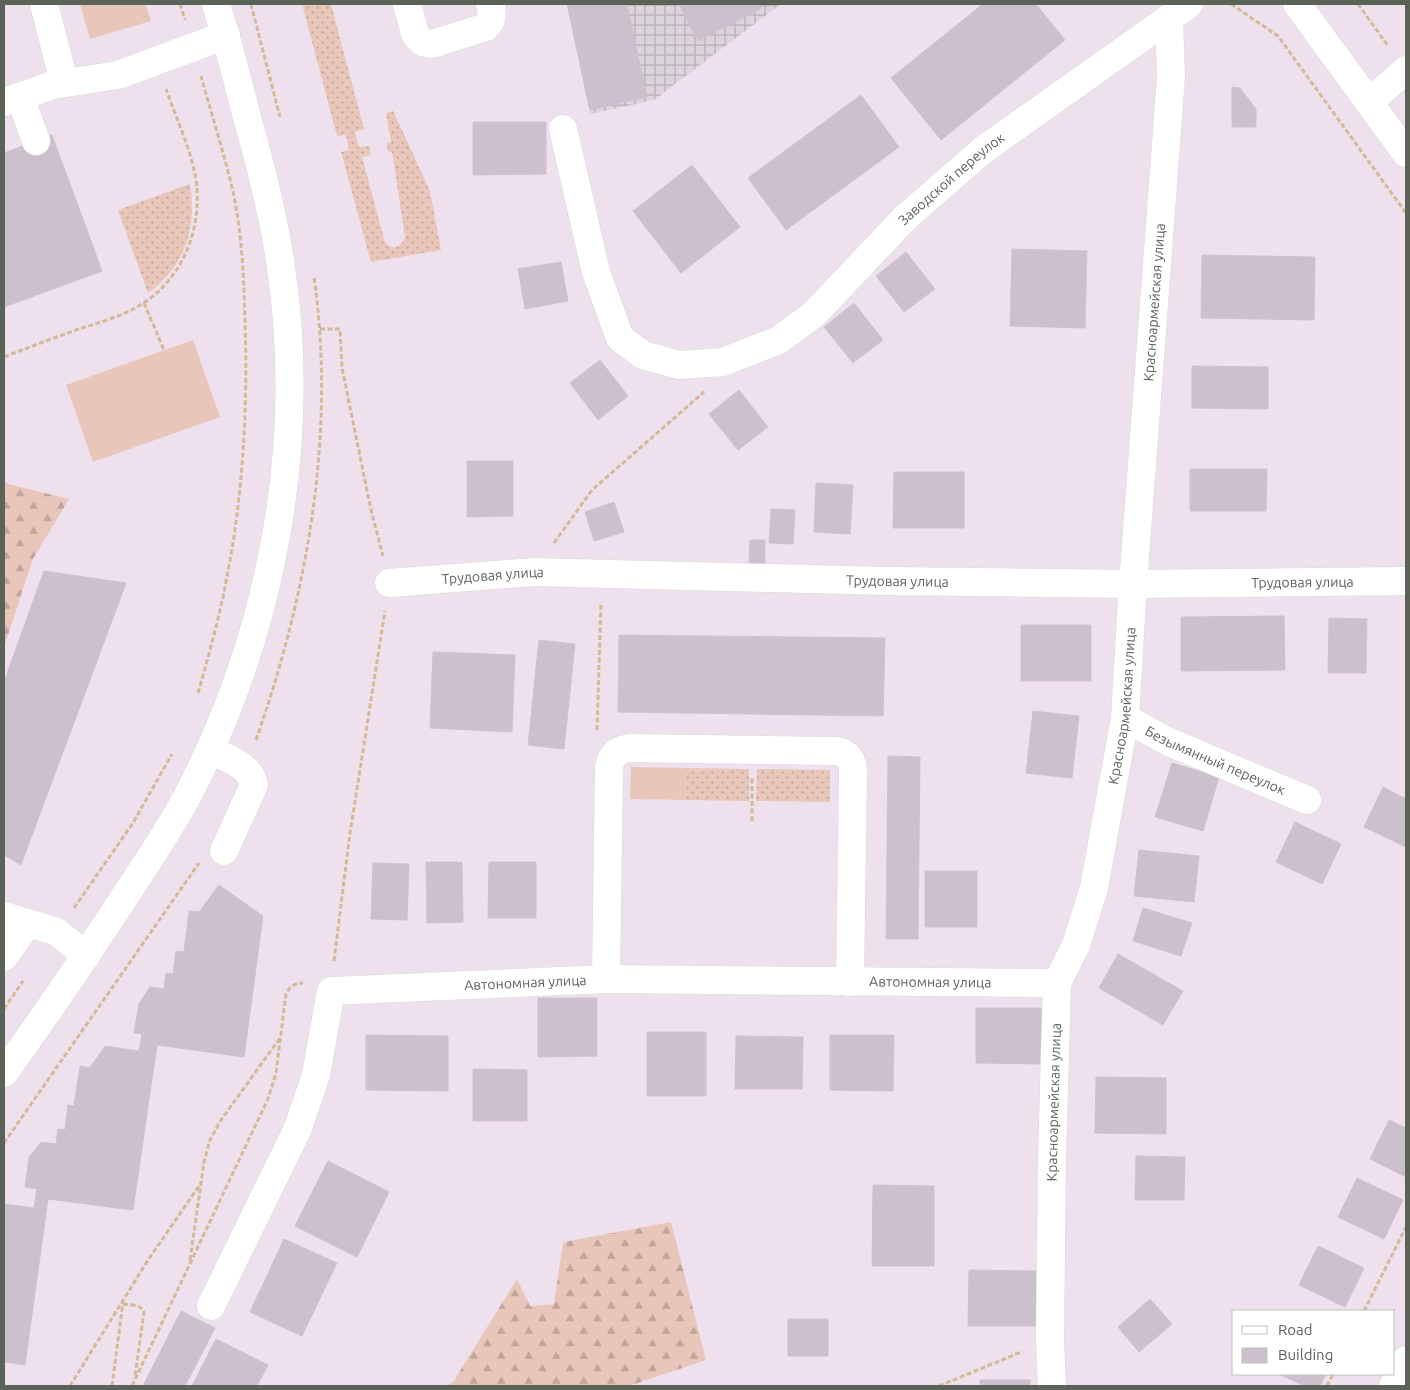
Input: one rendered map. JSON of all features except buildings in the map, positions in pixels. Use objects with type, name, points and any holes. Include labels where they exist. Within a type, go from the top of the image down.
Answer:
[{"type":"street","points":[[44,4],[64,82]]},
{"type":"street","points":[[4,1073],[86,956],[190,792],[210,750],[243,666],[265,589],[273,552],[283,486],[288,422],[289,358],[287,320],[281,264],[272,213],[261,165],[216,4]]},
{"type":"street","points":[[407,4],[415,34],[422,42],[432,44],[486,27],[492,18],[493,12],[490,4]]},
{"type":"street","points":[[1297,4],[1406,153]]},
{"type":"street","name":"Заводской переулок","points":[[563,129],[596,272],[620,338],[643,355],[679,364],[723,362],[779,340],[814,314],[905,218],[983,150],[1179,11]]},
{"type":"street","name":"Красноармейская улица","points":[[1052,1386],[1050,1340],[1052,1158],[1058,983],[1076,945],[1094,888],[1125,718],[1133,584],[1171,77],[1179,11]]},
{"type":"street","points":[[36,141],[12,99],[64,82],[108,78],[226,35]]},
{"type":"street","points":[[1369,102],[1406,70]]},
{"type":"street","name":"Трудовая улица","points":[[389,583],[534,572],[886,581],[1133,584],[1406,581]]},
{"type":"street","name":"Безымянный переулок","points":[[1125,718],[1169,742],[1307,800]]},
{"type":"street","points":[[606,979],[609,767],[610,760],[614,754],[621,749],[629,748],[837,751],[850,757],[852,763],[850,982]]},
{"type":"street","points":[[210,750],[246,768],[251,773],[254,785],[224,851]]},
{"type":"street","points":[[4,957],[16,919],[56,932],[86,956]]},
{"type":"street","name":"Автономная улица","points":[[331,987],[606,979],[1058,983]]},
{"type":"street","points":[[211,1306],[298,1128],[316,1075],[331,987]]},
{"type":"street","points":[[1393,1386],[1406,1360]]},
{"type":"path","points":[[180,4],[234,197],[240,236],[247,365],[246,417],[239,496],[226,586],[212,646],[198,694]]},
{"type":"path","points":[[1231,4],[1278,36],[1406,213]]},
{"type":"path","points":[[1358,4],[1406,70]]},
{"type":"path","points":[[4,356],[113,317],[144,303],[173,276],[185,256],[194,233],[197,215],[197,190],[192,165],[156,61]]},
{"type":"path","points":[[144,303],[164,350]]},
{"type":"path","points":[[132,1386],[268,1099],[276,1072],[288,989],[294,984],[299,983],[331,987],[350,833],[389,583],[371,510],[342,368],[340,329],[320,330]]},
{"type":"path","points":[[534,572],[592,490],[702,395],[723,362]]},
{"type":"path","points":[[601,622],[596,724],[599,735],[614,754]]},
{"type":"path","points":[[752,821],[753,750]]},
{"type":"path","points":[[56,932],[133,823],[172,753]]},
{"type":"path","points":[[4,1009],[25,978]]},
{"type":"path","points":[[189,1265],[206,1150],[213,1132],[280,1037]]},
{"type":"path","points":[[70,1386],[124,1299],[201,1183]]},
{"type":"path","points":[[1364,1310],[1406,1226]]},
{"type":"path","points":[[112,1386],[124,1299]]},
{"type":"path","points":[[123,1304],[138,1306],[144,1312],[134,1380]]},
{"type":"path","points":[[939,1386],[1050,1340]]},
{"type":"shaded area","points":[[567,4],[781,4],[654,100],[590,114]]},
{"type":"green space","points":[[80,4],[145,4],[151,21],[90,39]]},
{"type":"green space","points":[[302,4],[331,4],[364,129],[355,132],[359,147],[369,146],[371,155],[362,157],[385,242],[391,247],[397,247],[405,237],[392,152],[388,152],[387,143],[391,142],[386,113],[393,111],[430,191],[441,250],[371,262],[341,152],[349,150],[346,135],[337,136]]},
{"type":"green space","points":[[190,184],[192,216],[186,245],[171,271],[148,293],[118,210]]},
{"type":"green space","points":[[193,340],[220,417],[93,462],[66,385]]},
{"type":"green space","points":[[4,483],[69,499],[33,559],[4,647]]},
{"type":"green space","points":[[631,767],[686,768],[685,800],[630,799]]},
{"type":"green space","points":[[686,768],[749,769],[749,801],[685,800]]},
{"type":"green space","points":[[757,769],[830,770],[830,802],[756,801]]},
{"type":"green space","points":[[671,1222],[706,1360],[629,1386],[447,1386],[453,1382],[517,1279],[530,1306],[554,1304],[563,1242]]}]
